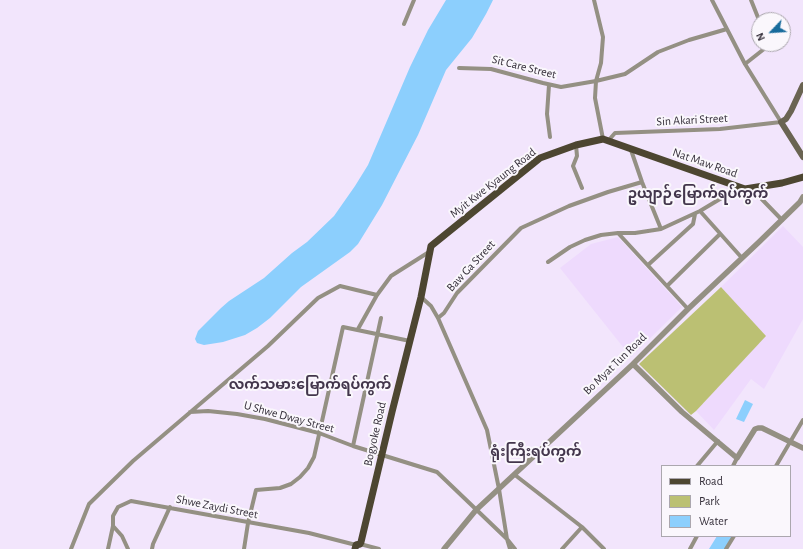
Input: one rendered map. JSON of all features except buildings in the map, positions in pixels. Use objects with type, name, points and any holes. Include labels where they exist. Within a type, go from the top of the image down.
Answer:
[{"type":"main road","points":[[803,85],[791,111],[783,121],[803,157]]},
{"type":"main road","name":"Myit Kwe Kyaung Road","points":[[430,252],[431,246],[540,158],[576,145],[605,140]]},
{"type":"main road","name":"Nat Maw Road","points":[[605,140],[745,189],[803,177]]},
{"type":"main road","name":"Bogyoke Road","points":[[357,546],[382,455],[421,297],[430,252]]},
{"type":"street","points":[[404,24],[414,0]]},
{"type":"street","points":[[594,0],[603,37],[601,63],[596,81],[595,98],[605,140]]},
{"type":"street","points":[[712,0],[745,64],[783,121]]},
{"type":"street","points":[[750,0],[755,12]]},
{"type":"street","name":"Sit Care Street","points":[[459,68],[491,69],[561,87],[625,74],[658,52],[690,40],[727,29]]},
{"type":"street","points":[[745,64],[760,52]]},
{"type":"street","points":[[550,84],[547,114],[550,137]]},
{"type":"street","name":"Sin Akari Street","points":[[605,140],[615,133],[720,129],[783,121]]},
{"type":"street","points":[[576,145],[577,156],[573,166],[582,188]]},
{"type":"street","points":[[631,150],[661,229]]},
{"type":"street","name":"Baw Ga Street","points":[[438,318],[444,313],[457,294],[521,228],[570,206],[608,192],[642,182]]},
{"type":"street","points":[[548,262],[585,240],[601,235],[636,233],[661,229],[695,214],[740,187]]},
{"type":"street","points":[[751,188],[782,220]]},
{"type":"street","name":"Bo Myat Tun Road","points":[[444,549],[476,510],[633,364],[688,308],[782,220],[803,197]]},
{"type":"street","points":[[700,211],[742,258]]},
{"type":"street","points":[[648,265],[693,224],[695,214]]},
{"type":"street","points":[[618,233],[688,308]]},
{"type":"street","points":[[667,286],[720,234]]},
{"type":"street","points":[[358,329],[377,295],[391,276],[430,252]]},
{"type":"street","points":[[71,549],[89,504],[133,461],[268,346],[318,298],[340,286],[377,295]]},
{"type":"street","points":[[421,297],[431,306],[438,318],[487,430],[499,489],[506,538],[510,549]]},
{"type":"street","points":[[353,446],[378,334],[380,318]]},
{"type":"street","points":[[244,549],[248,523],[256,490],[280,488],[291,484],[308,468],[314,457],[343,327],[410,341]]},
{"type":"street","points":[[633,364],[682,412],[737,458]]},
{"type":"street","name":"U Shwe Dway Street","points":[[189,412],[208,411],[265,419],[319,433],[353,446],[437,472],[506,538],[515,549]]},
{"type":"street","points":[[777,465],[803,420]]},
{"type":"street","points":[[734,465],[755,429],[762,428],[803,448]]},
{"type":"street","points":[[698,465],[718,441]]},
{"type":"street","points":[[515,475],[582,527],[604,549]]},
{"type":"street","name":"Shwe Zaydi Street","points":[[108,549],[113,526],[113,516],[118,507],[131,501],[310,533],[357,546],[379,549]]},
{"type":"street","points":[[152,549],[152,544],[170,507]]},
{"type":"street","points":[[113,526],[122,536],[128,549]]},
{"type":"street","points":[[562,549],[582,527]]},
{"type":"street","points":[[690,549],[696,537]]},
{"type":"street","points":[[726,549],[733,537]]},
{"type":"shaded area","points":[[783,226],[803,247],[803,319],[764,389],[751,379],[714,430],[696,411],[765,336],[721,287]]},
{"type":"shaded area","points":[[618,237],[682,307],[631,357],[560,268],[591,244]]},
{"type":"green space","points":[[721,287],[766,336],[691,415],[639,364]]},
{"type":"water","points":[[446,0],[493,0],[472,38],[446,70],[418,135],[382,205],[358,244],[350,252],[301,287],[270,318],[257,328],[245,335],[223,342],[204,345],[197,343],[195,339],[198,331],[221,308],[264,278],[307,242],[334,216],[368,165],[410,67],[428,30]]},
{"type":"water","points":[[745,400],[753,404],[744,422],[736,419]]},
{"type":"water","points":[[716,537],[734,537],[726,549],[709,549]]},
{"type":"district","name":"ဥယျာဉ်မြောက်ရပ်ကွက်","points":[[698,194]]},
{"type":"district","name":"လက်သမားမြောက်ရပ်ကွက်","points":[[310,385]]},
{"type":"district","name":"ရုံးကြီးရပ်ကွက်","points":[[536,452]]}]
